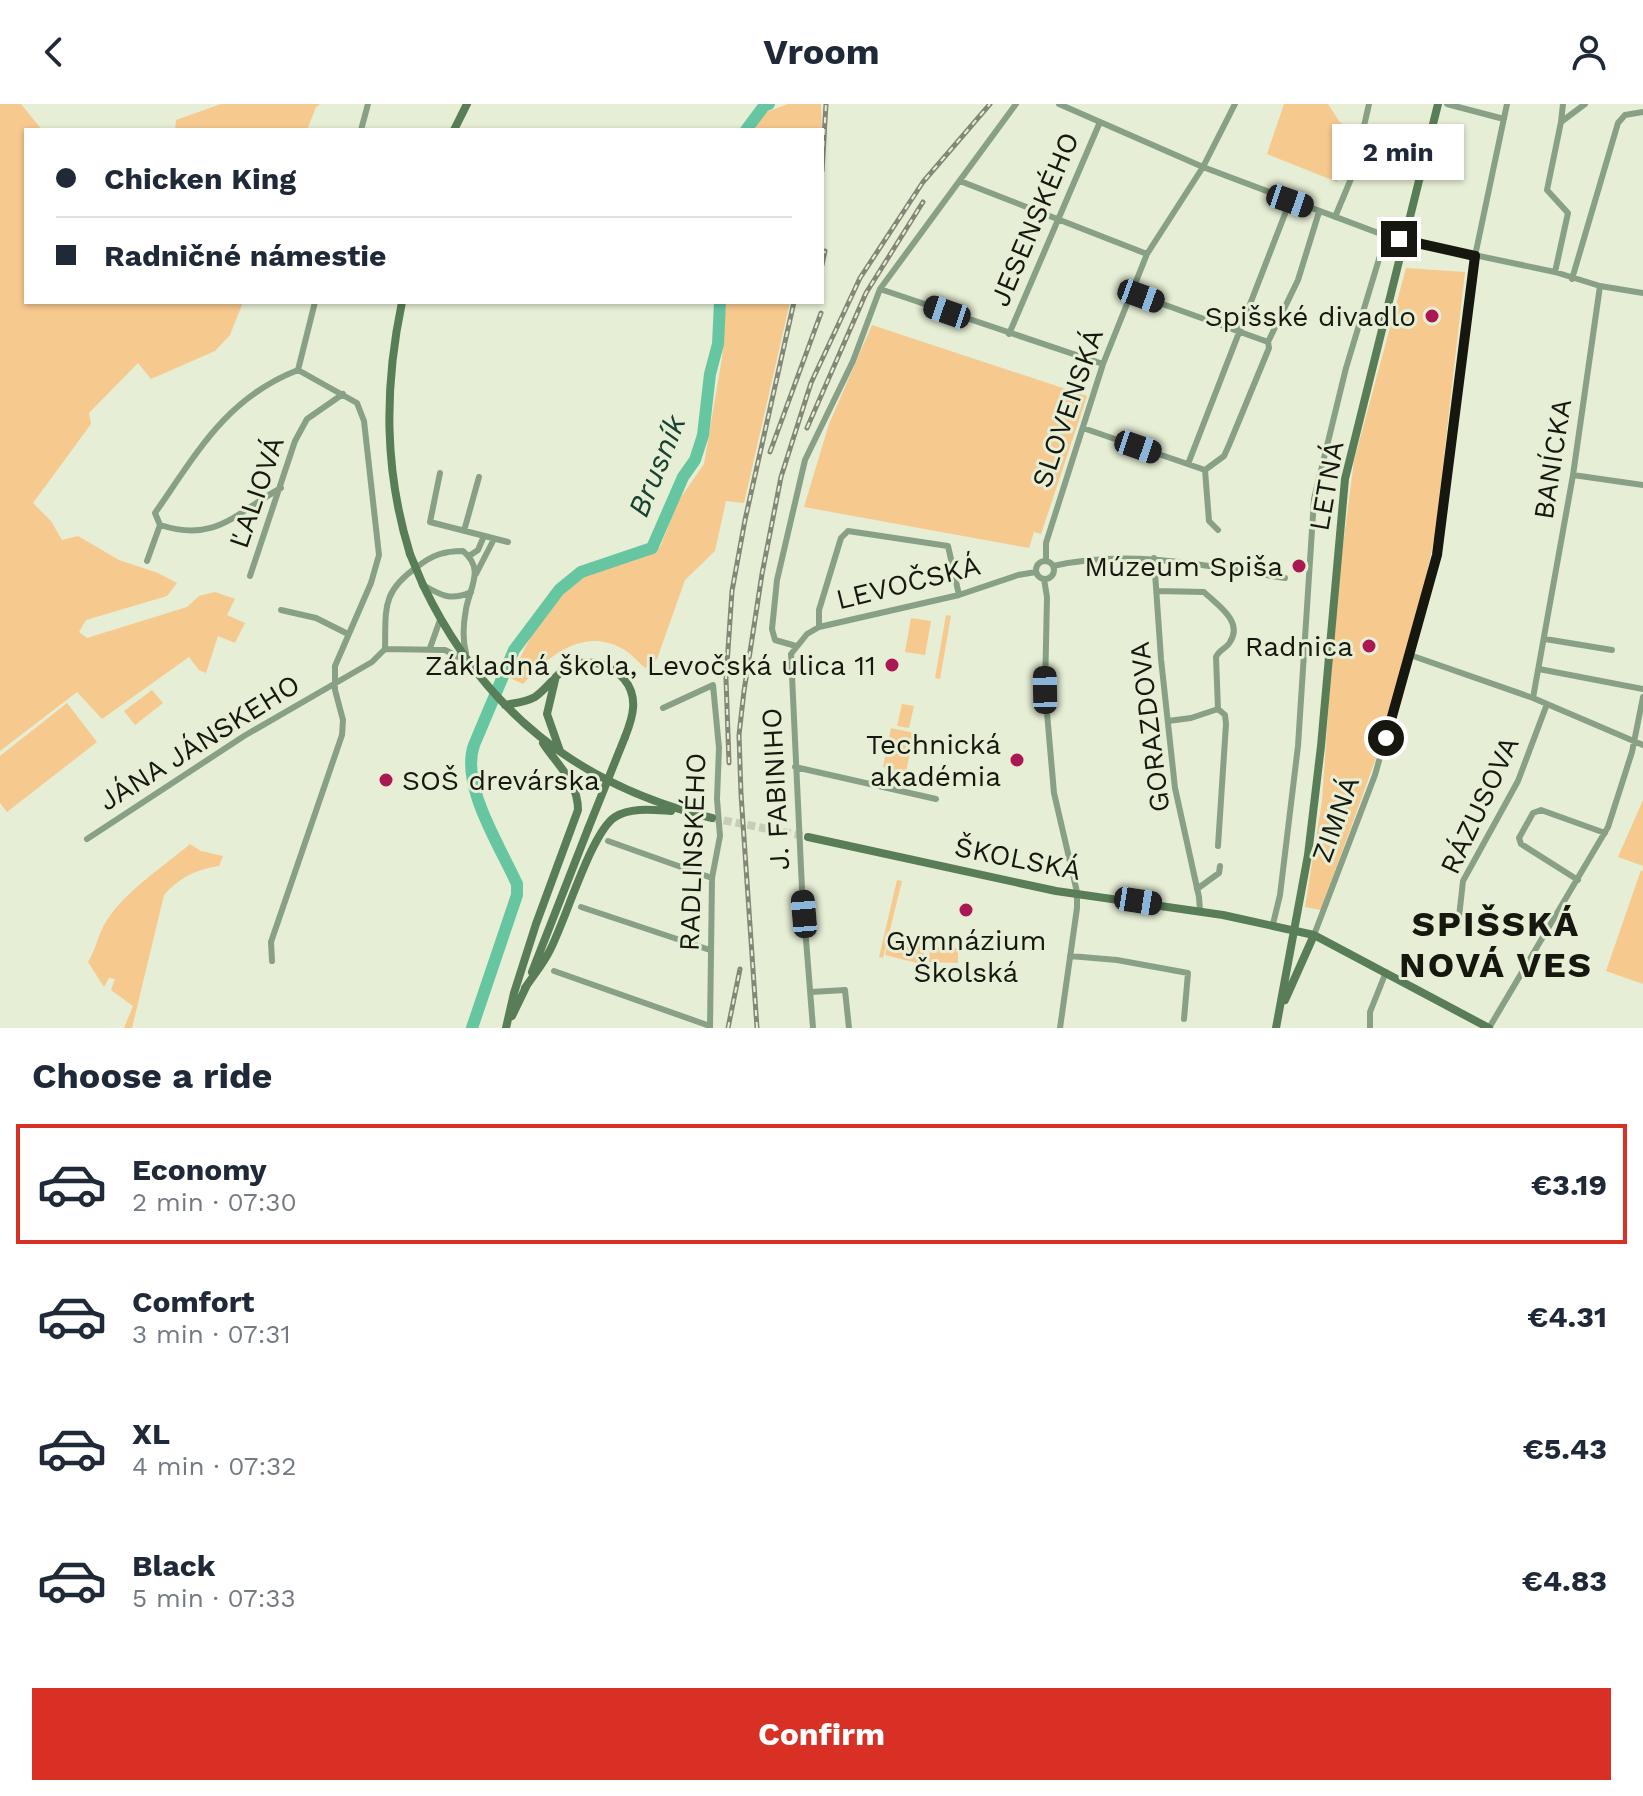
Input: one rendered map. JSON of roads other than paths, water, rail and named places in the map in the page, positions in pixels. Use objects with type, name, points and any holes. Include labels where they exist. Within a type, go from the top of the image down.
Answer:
[{"type":"main road","points":[[455,128],[467,104]]},
{"type":"main road","name":"LETNÁ","points":[[1279,1014],[1308,855],[1345,479],[1438,104]]},
{"type":"main road","points":[[402,304],[389,384],[388,446],[394,495],[410,554],[440,620],[469,664],[504,704],[561,752],[599,777],[634,794],[712,818]]},
{"type":"main road","points":[[504,704],[531,699],[570,667],[591,662],[610,667],[623,676],[634,700],[633,718],[525,988],[506,1028]]},
{"type":"main road","points":[[555,679],[547,714],[561,752]]},
{"type":"main road","points":[[506,1028],[536,924],[578,810],[576,791],[571,781],[538,735]]},
{"type":"main road","points":[[525,988],[550,951],[609,822],[623,814],[646,810],[684,811]]},
{"type":"main road","name":"ŠKOLSKÁ","points":[[808,837],[1056,891],[1200,911],[1314,935],[1489,1028]]},
{"type":"main road","points":[[1276,1028],[1279,1014],[1314,935]]},
{"type":"street","points":[[362,128],[368,104]]},
{"type":"street","points":[[796,646],[775,640],[772,629],[777,580],[805,460],[853,361],[880,289],[1016,104]]},
{"type":"street","points":[[1059,104],[1203,167],[1386,236],[1555,272],[1600,286],[1643,293]]},
{"type":"street","name":"SLOVENSKÁ","points":[[1046,561],[1046,543],[1103,364],[1147,254],[1203,167],[1235,104]]},
{"type":"street","points":[[1447,104],[1504,119]]},
{"type":"street","name":"ZIMNÁ","points":[[1314,935],[1375,775],[1410,655],[1440,534],[1475,256],[1507,104]]},
{"type":"street","points":[[1555,272],[1568,213],[1547,190],[1563,104]]},
{"type":"street","points":[[1561,122],[1585,104]]},
{"type":"street","points":[[1335,217],[1353,174],[1368,105]]},
{"type":"street","points":[[1572,279],[1618,123],[1625,115],[1643,112]]},
{"type":"street","name":"JESENSKÉHO","points":[[1009,334],[1100,122]]},
{"type":"street","points":[[960,181],[1147,254]]},
{"type":"street","points":[[1188,464],[1290,201]]},
{"type":"street","points":[[1205,470],[1224,456],[1269,348],[1268,342],[1295,288],[1319,212]]},
{"type":"street","name":"LETNÁ","points":[[1273,924],[1280,895],[1298,746],[1314,499],[1346,368],[1386,236]]},
{"type":"street","name":"BANÍCKA","points":[[1533,698],[1573,475],[1600,286]]},
{"type":"street","points":[[880,289],[1103,364]]},
{"type":"street","points":[[1132,293],[1268,342]]},
{"type":"street","points":[[147,561],[160,525],[155,513],[214,428],[239,403],[298,370],[314,304]]},
{"type":"street","points":[[272,961],[271,942],[342,735],[343,720],[335,684],[335,666],[371,583],[379,555],[361,410],[357,403],[343,394],[298,370]]},
{"type":"street","name":"ĽALIOVÁ","points":[[250,576],[295,441],[307,419],[343,394]]},
{"type":"street","points":[[1083,428],[1205,470]]},
{"type":"street","points":[[1205,470],[1209,521],[1218,530]]},
{"type":"street","points":[[440,473],[430,522],[508,542]]},
{"type":"street","points":[[1573,475],[1643,485]]},
{"type":"street","points":[[464,531],[479,477]]},
{"type":"street","points":[[160,525],[177,530],[212,530],[281,488]]},
{"type":"street","points":[[819,627],[819,610],[841,538],[848,531],[948,546],[959,595]]},
{"type":"street","points":[[469,556],[481,547],[484,536]]},
{"type":"street","points":[[469,664],[463,628],[476,574],[494,539]]},
{"type":"street","points":[[469,664],[445,650],[385,649],[388,602],[392,589],[400,579],[445,551],[463,551],[469,556],[476,574]]},
{"type":"street","points":[[1044,579],[1036,572],[1038,564],[1046,561],[1053,566],[1071,562],[1154,558],[1285,578]]},
{"type":"street","name":"GORAZDOVA","points":[[1154,558],[1175,788],[1200,911]]},
{"type":"street","points":[[1044,579],[1052,575],[1053,566]]},
{"type":"street","name":"LEVOČSKÁ","points":[[796,646],[819,627],[959,595],[1036,572]]},
{"type":"street","points":[[1044,579],[1047,597],[1045,696],[1054,793],[1077,892],[1060,1028]]},
{"type":"street","points":[[423,585],[444,598],[460,597],[471,592]]},
{"type":"street","points":[[1157,591],[1204,592],[1230,616],[1233,628],[1230,642],[1216,657],[1218,709],[1225,715],[1226,724],[1218,846]]},
{"type":"street","points":[[281,610],[316,618],[348,634]]},
{"type":"street","points":[[430,648],[440,620]]},
{"type":"street","points":[[1545,639],[1612,650]]},
{"type":"street","name":"J. FABINIHO","points":[[796,646],[791,654],[795,767],[813,1028]]},
{"type":"street","name":"JÁNA JÁNSKEHO","points":[[87,839],[226,747],[372,662],[385,649]]},
{"type":"street","points":[[1410,655],[1533,698],[1643,745]]},
{"type":"street","points":[[1539,669],[1643,689]]},
{"type":"street","name":"RADLINSKÉHO","points":[[663,708],[713,685],[719,748],[717,799],[720,836],[712,878],[710,1027]]},
{"type":"street","points":[[1489,1028],[1605,833],[1620,795],[1643,697]]},
{"type":"street","name":"RÁZUSOVA","points":[[1458,926],[1463,881],[1518,781],[1547,704]]},
{"type":"street","points":[[1168,721],[1191,718],[1218,709]]},
{"type":"street","points":[[795,767],[936,799]]},
{"type":"street","name":"RÁZUSOVA","points":[[1578,880],[1521,844],[1519,838],[1533,813],[1541,810],[1605,833]]},
{"type":"street","points":[[608,841],[712,878]]},
{"type":"street","points":[[1197,889],[1219,873],[1220,866]]},
{"type":"street","points":[[581,907],[710,950]]},
{"type":"street","points":[[1070,956],[1117,960],[1188,973],[1184,1019]]},
{"type":"street","points":[[554,971],[710,1027]]},
{"type":"street","points":[[1370,1028],[1370,1012],[1386,972]]},
{"type":"street","points":[[811,992],[845,990],[849,1028]]},
{"type":"waterway","name":"Brusník","points":[[748,128],[769,104]]},
{"type":"waterway","name":"Brusník","points":[[472,1028],[517,895],[517,884],[477,797],[471,761],[474,745],[514,650],[559,590],[581,572],[652,548],[683,477],[695,460],[703,435],[710,374],[718,344],[720,304]]},
{"type":"tunnel","points":[[712,818],[804,836]]},
{"type":"railway","points":[[824,138],[826,104]]},
{"type":"railway","points":[[757,1028],[739,735],[762,574],[781,477],[811,383],[860,278],[923,182],[990,104]]},
{"type":"railway","points":[[807,428],[866,293],[923,202]]},
{"type":"railway","points":[[824,256],[825,251]]},
{"type":"railway","points":[[729,763],[726,679],[732,591],[794,304]]},
{"type":"railway","points":[[770,452],[821,313]]},
{"type":"railway","points":[[728,1028],[740,969]]},
{"type":"place","name":"Spišské divadlo","points":[[1432,316]]},
{"type":"place","name":"Múzeum Spiša","points":[[1299,566]]},
{"type":"place","name":"Radnica","points":[[1369,646]]},
{"type":"place","name":"Základná škola, Levočská ulica 11","points":[[892,665]]},
{"type":"place","name":"Technická akadémia","points":[[1017,760]]},
{"type":"place","name":"SOŠ drevárska","points":[[386,780]]},
{"type":"place","name":"Gymnázium Školská","points":[[966,910]]},
{"type":"district","name":"SPIŠSKÁ NOVÁ VES","points":[[1496,944]]}]
